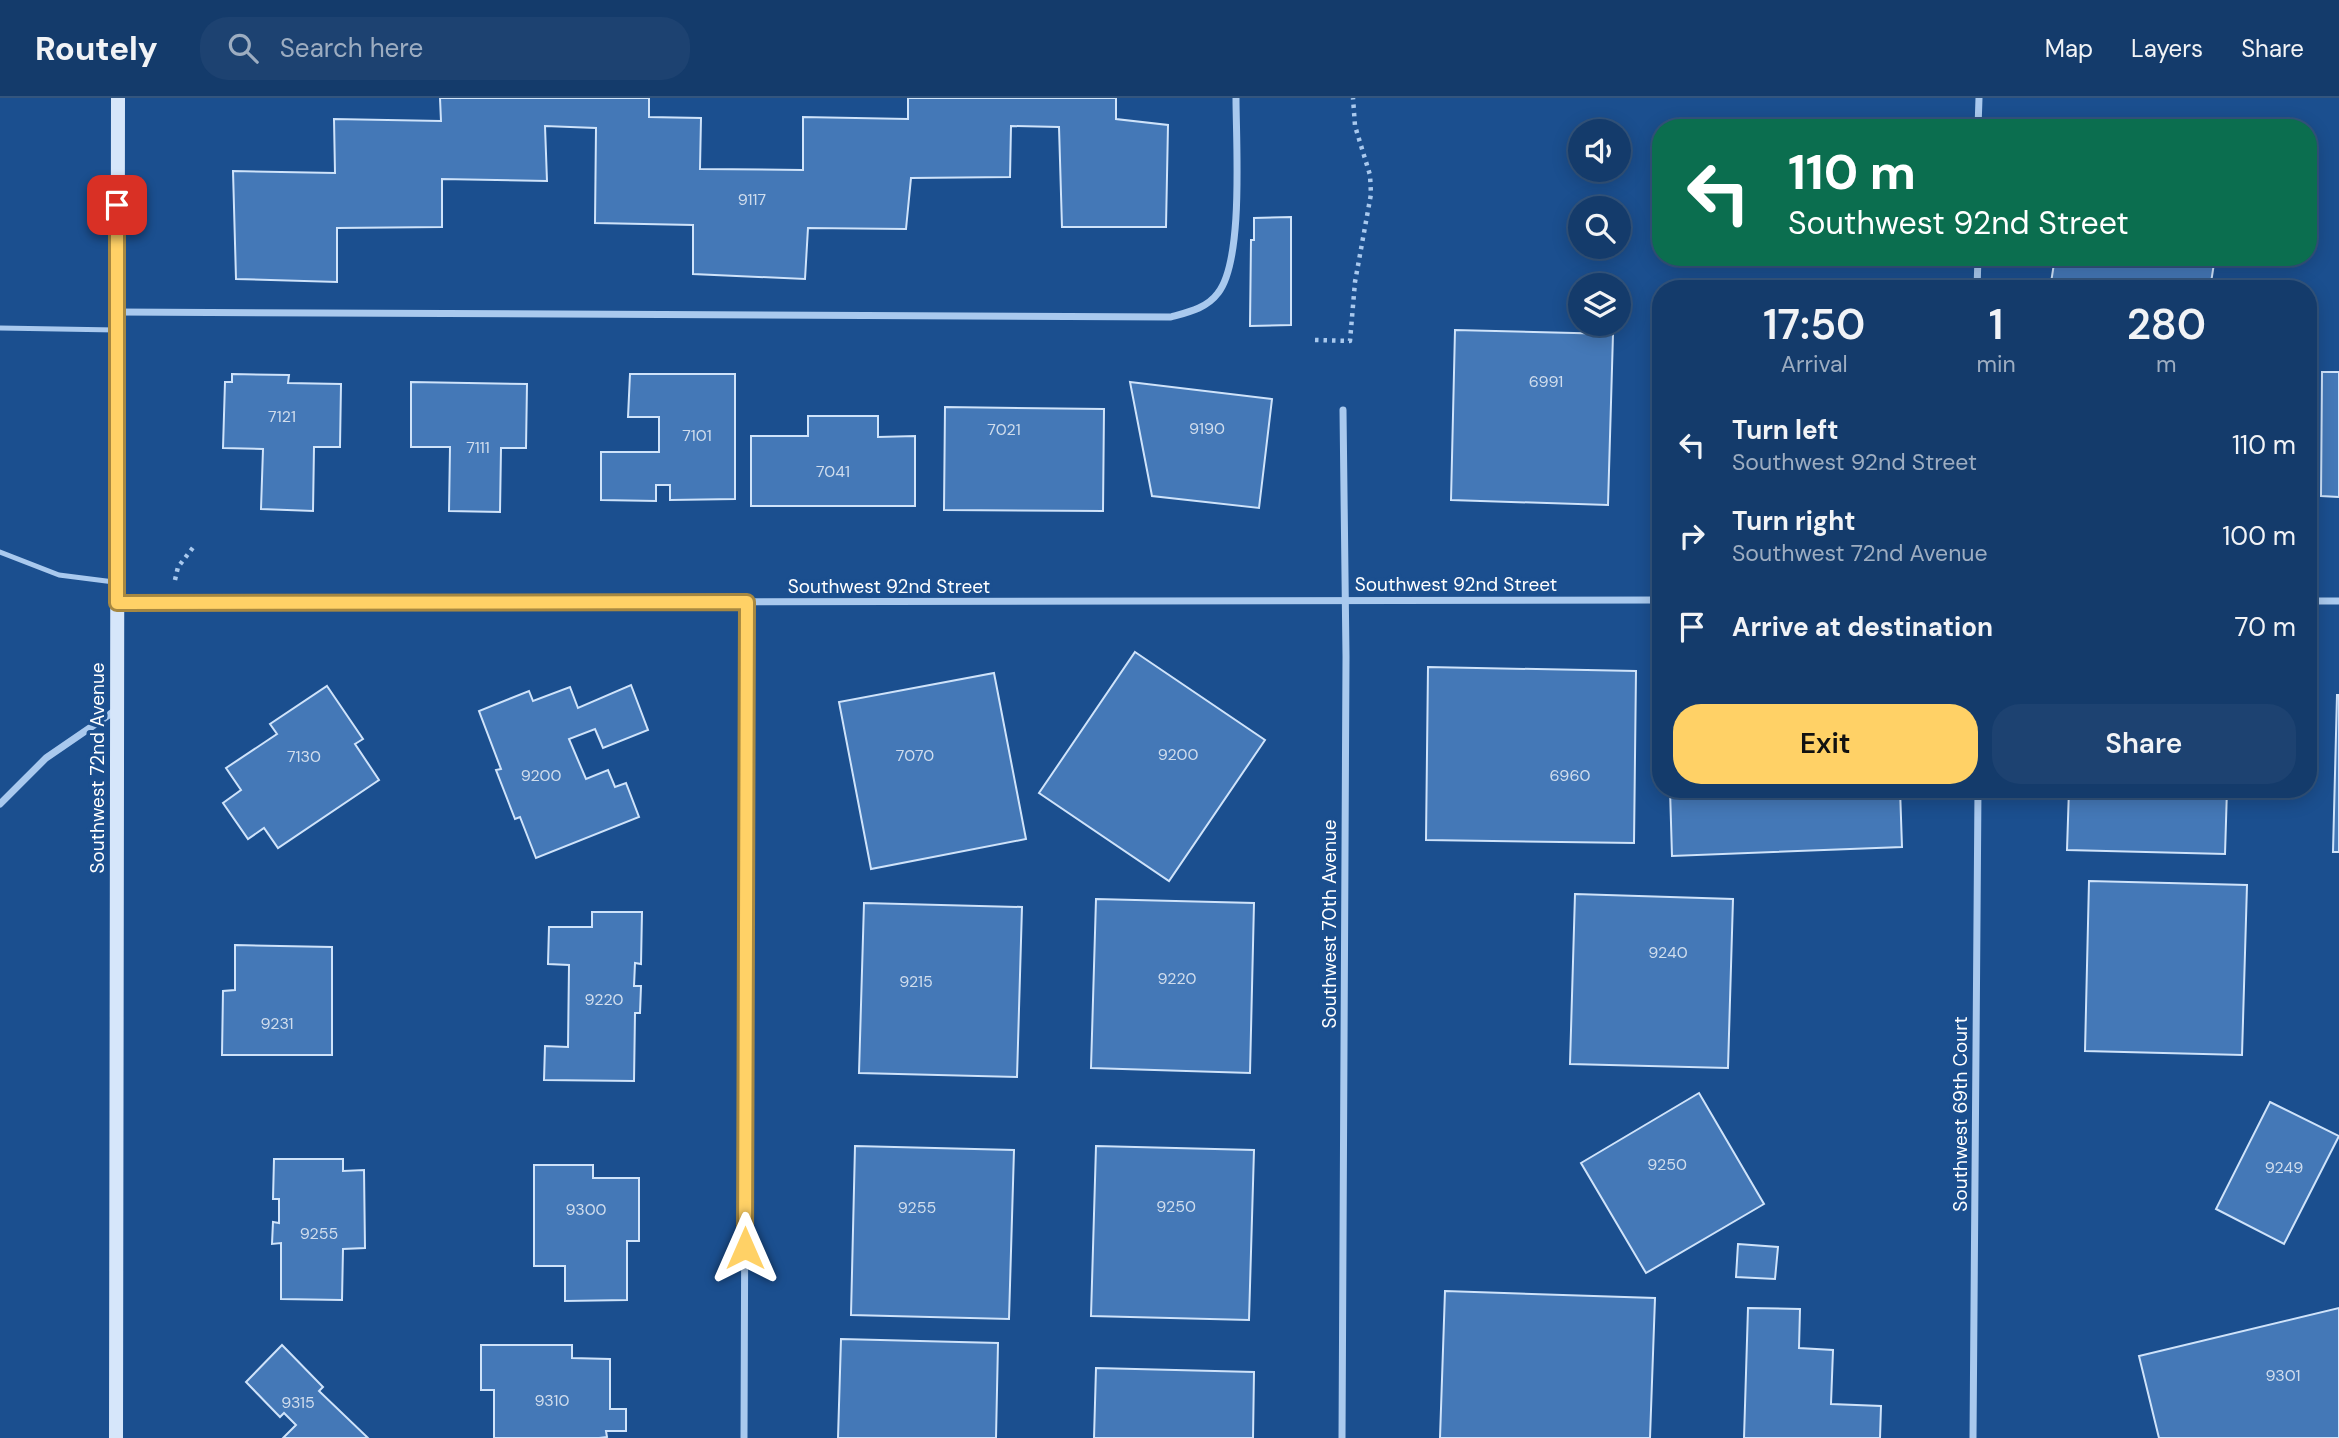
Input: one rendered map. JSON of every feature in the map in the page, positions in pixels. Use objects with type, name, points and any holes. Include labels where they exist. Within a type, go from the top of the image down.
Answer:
[{"type":"street","name":"Southwest 72nd Avenue","points":[[116,1438],[118,98]]},
{"type":"street","points":[[116,312],[1171,317],[1197,310],[1217,295],[1227,280],[1234,243],[1236,98]]},
{"type":"street","points":[[1978,119],[1979,98]]},
{"type":"street","name":"Southwest 70th Avenue","points":[[1342,1438],[1346,599],[1343,410]]},
{"type":"street","name":"Southwest 92nd Street","points":[[117,603],[1652,600]]},
{"type":"street","points":[[2317,601],[2339,601]]},
{"type":"street","points":[[744,1438],[747,602]]},
{"type":"street","points":[[0,804],[46,758],[116,710]]},
{"type":"street","name":"Southwest 69th Court","points":[[1973,1438],[1978,798]]},
{"type":"lane","points":[[0,328],[116,330]]},
{"type":"lane","points":[[0,552],[60,575],[117,583]]},
{"type":"path","points":[[1315,340],[1350,341],[1355,282],[1371,194],[1370,175],[1355,126],[1353,98]]},
{"type":"path","points":[[178,566],[195,545]]},
{"type":"building","points":[[440,98],[649,98],[649,117],[701,118],[700,169],[803,170],[803,117],[908,119],[908,98],[1116,98],[1116,119],[1168,125],[1166,227],[1062,227],[1059,127],[1011,126],[1010,177],[911,178],[906,229],[808,228],[805,279],[693,274],[693,225],[595,223],[596,128],[545,126],[547,181],[442,179],[442,227],[337,228],[337,282],[236,279],[233,171],[335,173],[334,119],[441,121]]},
{"type":"building","points":[[1291,217],[1291,325],[1250,326],[1251,240],[1254,240],[1254,218]]},
{"type":"building","points":[[2054,266],[2214,266],[2211,280],[2051,280]]},
{"type":"building","points":[[1455,330],[1613,336],[1608,505],[1451,500]]},
{"type":"building","points":[[2322,372],[2339,372],[2339,497],[2321,496]]},
{"type":"building","points":[[232,374],[289,375],[288,383],[341,384],[340,447],[314,447],[313,511],[261,509],[263,449],[223,448],[225,382],[232,382]]},
{"type":"building","points":[[630,374],[735,374],[735,499],[670,500],[670,485],[656,485],[656,501],[601,500],[601,452],[659,452],[659,417],[628,417]]},
{"type":"building","points":[[411,382],[527,384],[526,448],[501,448],[500,512],[449,511],[450,447],[411,447]]},
{"type":"building","points":[[1130,382],[1272,399],[1259,508],[1152,496]]},
{"type":"building","points":[[945,407],[1104,409],[1103,511],[944,510]]},
{"type":"building","points":[[808,416],[878,416],[878,437],[915,436],[915,506],[751,506],[751,436],[808,436]]},
{"type":"building","points":[[1135,652],[1265,740],[1169,881],[1039,793]]},
{"type":"building","points":[[1428,667],[1636,671],[1634,843],[1426,840]]},
{"type":"building","points":[[994,673],[1026,839],[871,869],[839,702]]},
{"type":"building","points":[[631,685],[648,730],[603,748],[595,729],[569,739],[586,779],[608,770],[615,787],[626,783],[639,817],[536,858],[520,817],[515,819],[496,770],[501,769],[479,711],[529,691],[533,701],[570,687],[578,708]]},
{"type":"building","points":[[327,686],[363,739],[355,744],[379,780],[278,848],[264,828],[248,839],[223,803],[241,790],[226,768],[277,734],[270,724]]},
{"type":"building","points":[[2337,695],[2339,852],[2333,852]]},
{"type":"building","points":[[1670,798],[1900,798],[1902,847],[1672,856]]},
{"type":"building","points":[[2069,798],[2227,798],[2225,854],[2067,850]]},
{"type":"building","points":[[2089,881],[2247,885],[2242,1055],[2085,1051]]},
{"type":"building","points":[[1575,894],[1733,899],[1728,1068],[1570,1064]]},
{"type":"building","points":[[1096,899],[1254,903],[1250,1073],[1091,1068]]},
{"type":"building","points":[[864,903],[1022,907],[1017,1077],[859,1073]]},
{"type":"building","points":[[592,912],[642,912],[641,964],[635,963],[634,986],[641,986],[640,1013],[635,1013],[634,1081],[544,1080],[545,1046],[568,1047],[569,965],[548,964],[549,927],[592,927]]},
{"type":"building","points":[[235,945],[332,947],[332,1055],[222,1055],[223,991],[235,990]]},
{"type":"building","points":[[1699,1093],[1764,1204],[1646,1273],[1581,1163]]},
{"type":"building","points":[[2270,1102],[2339,1136],[2284,1244],[2216,1209]]},
{"type":"building","points":[[855,1146],[1014,1150],[1009,1319],[851,1315]]},
{"type":"building","points":[[1096,1146],[1254,1150],[1249,1320],[1091,1316]]},
{"type":"building","points":[[274,1159],[343,1159],[343,1171],[364,1170],[365,1248],[343,1249],[342,1300],[281,1299],[281,1243],[272,1244],[273,1222],[279,1223],[279,1199],[273,1199]]},
{"type":"building","points":[[534,1165],[593,1165],[593,1178],[639,1178],[639,1241],[627,1241],[627,1300],[565,1301],[565,1266],[534,1266]]},
{"type":"building","points":[[1738,1244],[1778,1247],[1775,1279],[1736,1277]]},
{"type":"building","points":[[1445,1291],[1655,1298],[1650,1438],[1440,1438]]},
{"type":"building","points":[[1748,1308],[1800,1309],[1799,1348],[1833,1350],[1831,1404],[1881,1406],[1880,1438],[1744,1438]]},
{"type":"building","points":[[2339,1308],[2339,1438],[2159,1438],[2139,1356]]},
{"type":"building","points":[[841,1339],[998,1343],[996,1438],[838,1438]]},
{"type":"building","points":[[282,1345],[323,1387],[319,1391],[368,1438],[283,1438],[296,1425],[284,1413],[280,1417],[246,1382]]},
{"type":"building","points":[[481,1345],[572,1345],[572,1358],[610,1359],[610,1409],[626,1409],[626,1431],[606,1431],[607,1437],[599,1438],[494,1438],[494,1390],[481,1390]]},
{"type":"building","points":[[1096,1368],[1254,1372],[1253,1438],[1094,1438]]},
{"type":"route","points":[[117,205],[117,603],[747,602],[745,1248]]}]
